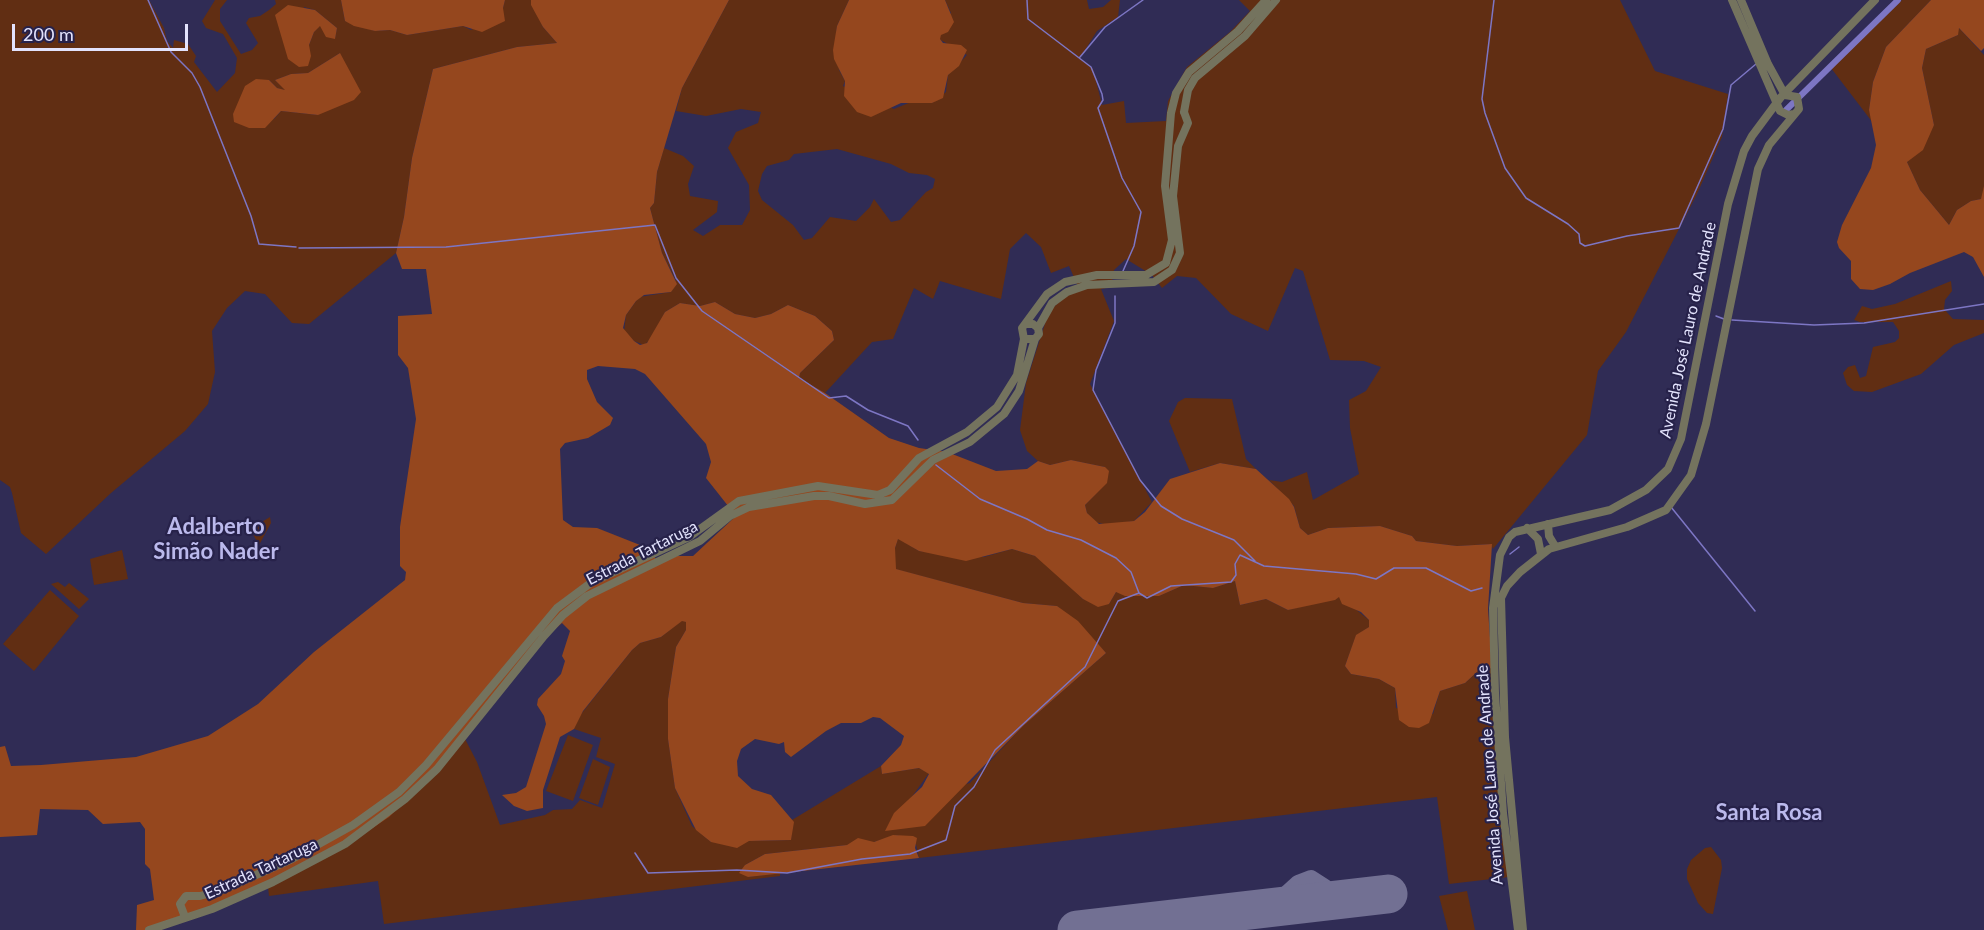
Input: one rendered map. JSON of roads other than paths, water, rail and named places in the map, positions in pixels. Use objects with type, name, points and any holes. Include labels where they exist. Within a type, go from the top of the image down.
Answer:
[{"type":"street","points":[[1266,0],[1238,32],[1189,72],[1176,93],[1171,113],[1165,196],[1172,240],[1166,263],[1146,275],[1097,275],[1065,282],[1047,294],[1022,331],[1024,339],[1035,339],[1039,334],[1038,328],[1052,303],[1067,292],[1087,285],[1154,282],[1172,270],[1180,253],[1174,186],[1178,146],[1189,120],[1184,112],[1185,98],[1195,78],[1245,36],[1276,0]]},
{"type":"street","points":[[1732,0],[1782,113],[1794,114],[1799,109],[1798,100],[1791,94],[1785,94]]},
{"type":"street","points":[[1741,0],[1768,64],[1785,94]]},
{"type":"street","points":[[1778,102],[1875,0]]},
{"type":"street","name":"Avenida José Lauro de Andrade","points":[[1518,930],[1503,813],[1495,693],[1493,608],[1500,555],[1509,537],[1527,528],[1610,510],[1646,490],[1668,469],[1681,439],[1728,204],[1744,151],[1752,136],[1778,102]]},
{"type":"street","points":[[1171,113],[1177,110],[1184,112]]},
{"type":"street","name":"Avenida José Lauro de Andrade","points":[[1523,930],[1525,926],[1505,736],[1500,601],[1507,586],[1541,554],[1556,546],[1626,527],[1671,506],[1691,475],[1706,424],[1758,169],[1769,145],[1794,114]]},
{"type":"street","points":[[1170,126],[1178,129],[1185,128]]},
{"type":"street","points":[[1026,324],[1033,324],[1038,328]]},
{"type":"street","name":"Estrada Tartaruga","points":[[185,917],[181,911],[181,901],[189,894],[200,896],[232,886],[292,859],[353,825],[399,792],[426,765],[557,608],[592,582],[689,537],[739,501],[818,486],[878,495],[890,490],[920,458],[967,432],[998,407],[1017,375],[1024,339]]},
{"type":"street","name":"Estrada Tartaruga","points":[[148,930],[224,904],[284,877],[345,844],[405,799],[437,769],[551,629],[587,596],[700,541],[730,516],[749,507],[814,496],[829,496],[865,504],[882,503],[899,495],[933,459],[970,442],[1004,414],[1019,392],[1035,339]]},
{"type":"street","points":[[1548,524],[1549,536],[1556,546]]},
{"type":"street","points":[[1527,528],[1538,540],[1541,554]]},
{"type":"waterway","points":[[148,0],[171,52],[192,73],[200,87],[251,216],[259,244],[296,247]]},
{"type":"waterway","points":[[1027,0],[1028,19],[1091,67],[1102,94],[1103,100],[1098,108],[1122,178],[1141,212],[1134,246],[1123,271]]},
{"type":"waterway","points":[[1080,57],[1105,27],[1143,0]]},
{"type":"waterway","points":[[1494,0],[1482,99],[1505,168],[1526,198],[1568,224],[1579,234],[1580,243],[1585,246],[1627,236],[1679,228],[1723,129],[1731,85],[1756,64]]},
{"type":"waterway","points":[[1786,110],[1898,0]]},
{"type":"waterway","points":[[299,248],[446,247],[655,225],[676,278],[702,311],[829,398],[846,396],[868,410],[908,426],[918,440]]},
{"type":"waterway","points":[[1115,296],[1115,323],[1096,370],[1093,390],[1140,480],[1161,506],[1182,519],[1234,540],[1255,561]]},
{"type":"waterway","points":[[1732,320],[1814,325],[1864,323],[1984,304]]},
{"type":"waterway","points":[[1716,316],[1724,319]]},
{"type":"waterway","points":[[936,465],[980,499],[1047,530],[1081,540],[1116,558],[1131,572],[1139,593],[1147,598],[1171,586],[1231,582],[1236,575],[1235,564],[1240,555],[1264,566],[1356,574],[1376,579],[1394,568],[1426,568],[1471,591],[1482,588]]},
{"type":"waterway","points":[[1671,507],[1755,611]]},
{"type":"waterway","points":[[1510,554],[1519,547]]},
{"type":"waterway","points":[[635,853],[648,873],[737,870],[787,873],[862,859],[910,854],[946,840],[955,806],[974,787],[995,750],[1085,667],[1118,601],[1139,593]]},
{"type":"district","name":"Adalberto Simão Nader","points":[[216,540]]},
{"type":"district","name":"Santa Rosa","points":[[1769,813]]}]
